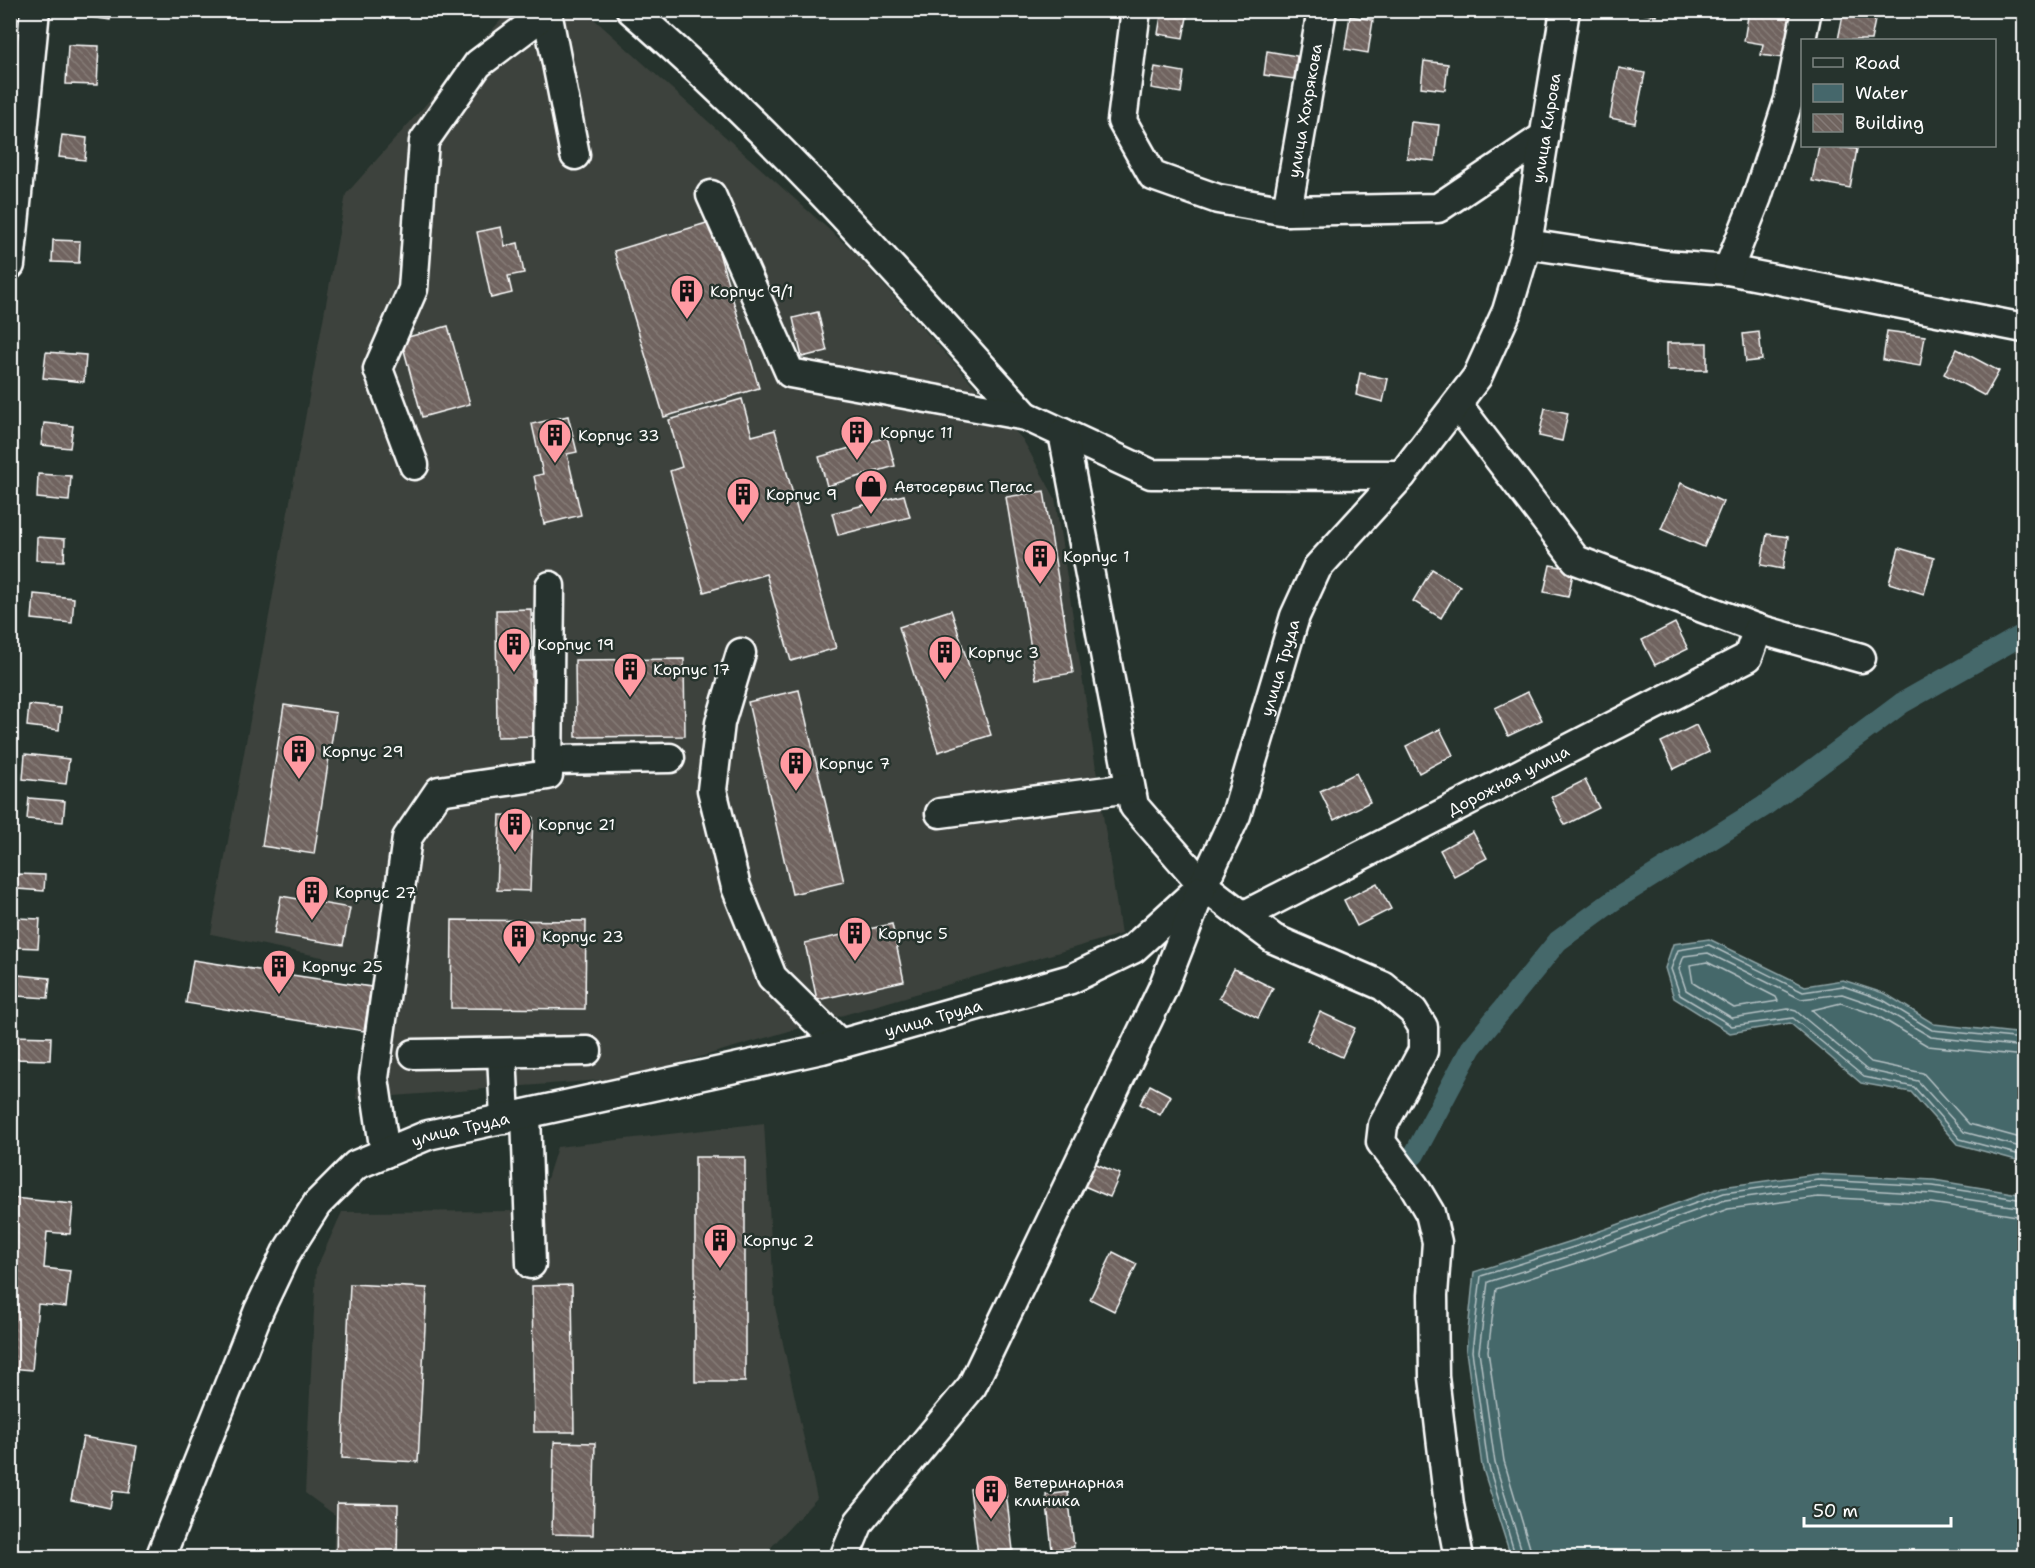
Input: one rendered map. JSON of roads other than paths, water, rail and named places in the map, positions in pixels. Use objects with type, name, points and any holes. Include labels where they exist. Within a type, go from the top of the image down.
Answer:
[{"type":"street","points":[[10,266],[12,223],[35,10]]},
{"type":"street","points":[[631,10],[704,73],[861,232],[1026,416]]},
{"type":"street","points":[[1136,10],[1122,121],[1153,176],[1218,199],[1287,211],[1437,208],[1545,136]]},
{"type":"street","name":"улица Хохрякова","points":[[1287,211],[1322,10]]},
{"type":"street","name":"улица Кирова","points":[[1527,244],[1565,10]]},
{"type":"street","points":[[1801,39],[1807,10]]},
{"type":"street","points":[[414,465],[378,369],[413,289],[424,141],[478,64],[548,11],[575,155]]},
{"type":"street","points":[[1728,270],[1757,197],[1789,99],[1801,40]]},
{"type":"street","points":[[711,195],[790,373],[1026,416],[1151,474],[1402,475]]},
{"type":"street","points":[[1527,244],[1666,265],[1728,270],[2025,328]]},
{"type":"street","name":"улица Труда","points":[[160,1557],[259,1310],[286,1253],[317,1204],[356,1165],[428,1135],[840,1044],[1071,979],[1133,949],[1203,885],[1236,815],[1295,616],[1317,568],[1402,475],[1477,377],[1508,311],[1527,244]]},
{"type":"street","points":[[1457,404],[1576,560],[1758,629],[1861,658]]},
{"type":"street","points":[[1063,433],[1134,806],[1203,885],[1243,916],[1274,939],[1383,986],[1413,1011],[1423,1027],[1424,1051],[1383,1125],[1381,1142],[1430,1213],[1437,1242],[1433,1295],[1434,1377],[1449,1505],[1459,1557]]},
{"type":"street","points":[[385,1153],[374,1078],[407,838],[439,791],[549,775],[550,586]]},
{"type":"street","name":"Дорожная улица","points":[[1243,916],[1748,657],[1758,629]]},
{"type":"street","points":[[741,653],[720,723],[712,790],[736,887],[772,977],[840,1044]]},
{"type":"street","points":[[549,760],[670,758]]},
{"type":"street","points":[[940,813],[1130,788]]},
{"type":"street","points":[[844,1557],[859,1522],[972,1386],[1162,990],[1203,885]]},
{"type":"street","points":[[414,1054],[587,1051]]},
{"type":"street","points":[[502,1053],[516,1116],[531,1264]]},
{"type":"water","points":[[1709,939],[1805,986],[1843,980],[1886,994],[1934,1024],[2024,1034],[2024,1162],[1957,1144],[1911,1092],[1861,1083],[1790,1023],[1730,1033],[1674,998],[1665,968],[1673,944]]},
{"type":"water","points":[[1817,1174],[1934,1180],[2024,1195],[2024,1557],[1511,1557],[1482,1466],[1466,1351],[1474,1272],[1575,1240],[1722,1187]]},
{"type":"waterway","points":[[1414,1155],[1471,1048],[1558,941],[1614,900],[1763,807],[1902,703],[2024,634]]},
{"type":"place","name":"Корпус 9/1","points":[[687,320]]},
{"type":"place","name":"Корпус 11","points":[[857,461]]},
{"type":"place","name":"Корпус 33","points":[[555,464]]},
{"type":"place","name":"Автосервис Пегас","points":[[871,515]]},
{"type":"place","name":"Корпус 9","points":[[743,523]]},
{"type":"place","name":"Корпус 1","points":[[1040,585]]},
{"type":"place","name":"Корпус 19","points":[[514,673]]},
{"type":"place","name":"Корпус 3","points":[[945,681]]},
{"type":"place","name":"Корпус 17","points":[[630,698]]},
{"type":"place","name":"Корпус 29","points":[[299,780]]},
{"type":"place","name":"Корпус 7","points":[[796,792]]},
{"type":"place","name":"Корпус 21","points":[[515,853]]},
{"type":"place","name":"Корпус 27","points":[[312,921]]},
{"type":"place","name":"Корпус 5","points":[[855,962]]},
{"type":"place","name":"Корпус 23","points":[[519,965]]},
{"type":"place","name":"Корпус 25","points":[[279,995]]},
{"type":"place","name":"Корпус 2","points":[[720,1269]]},
{"type":"place","name":"Ветеринарная клиника","points":[[991,1520]]}]
